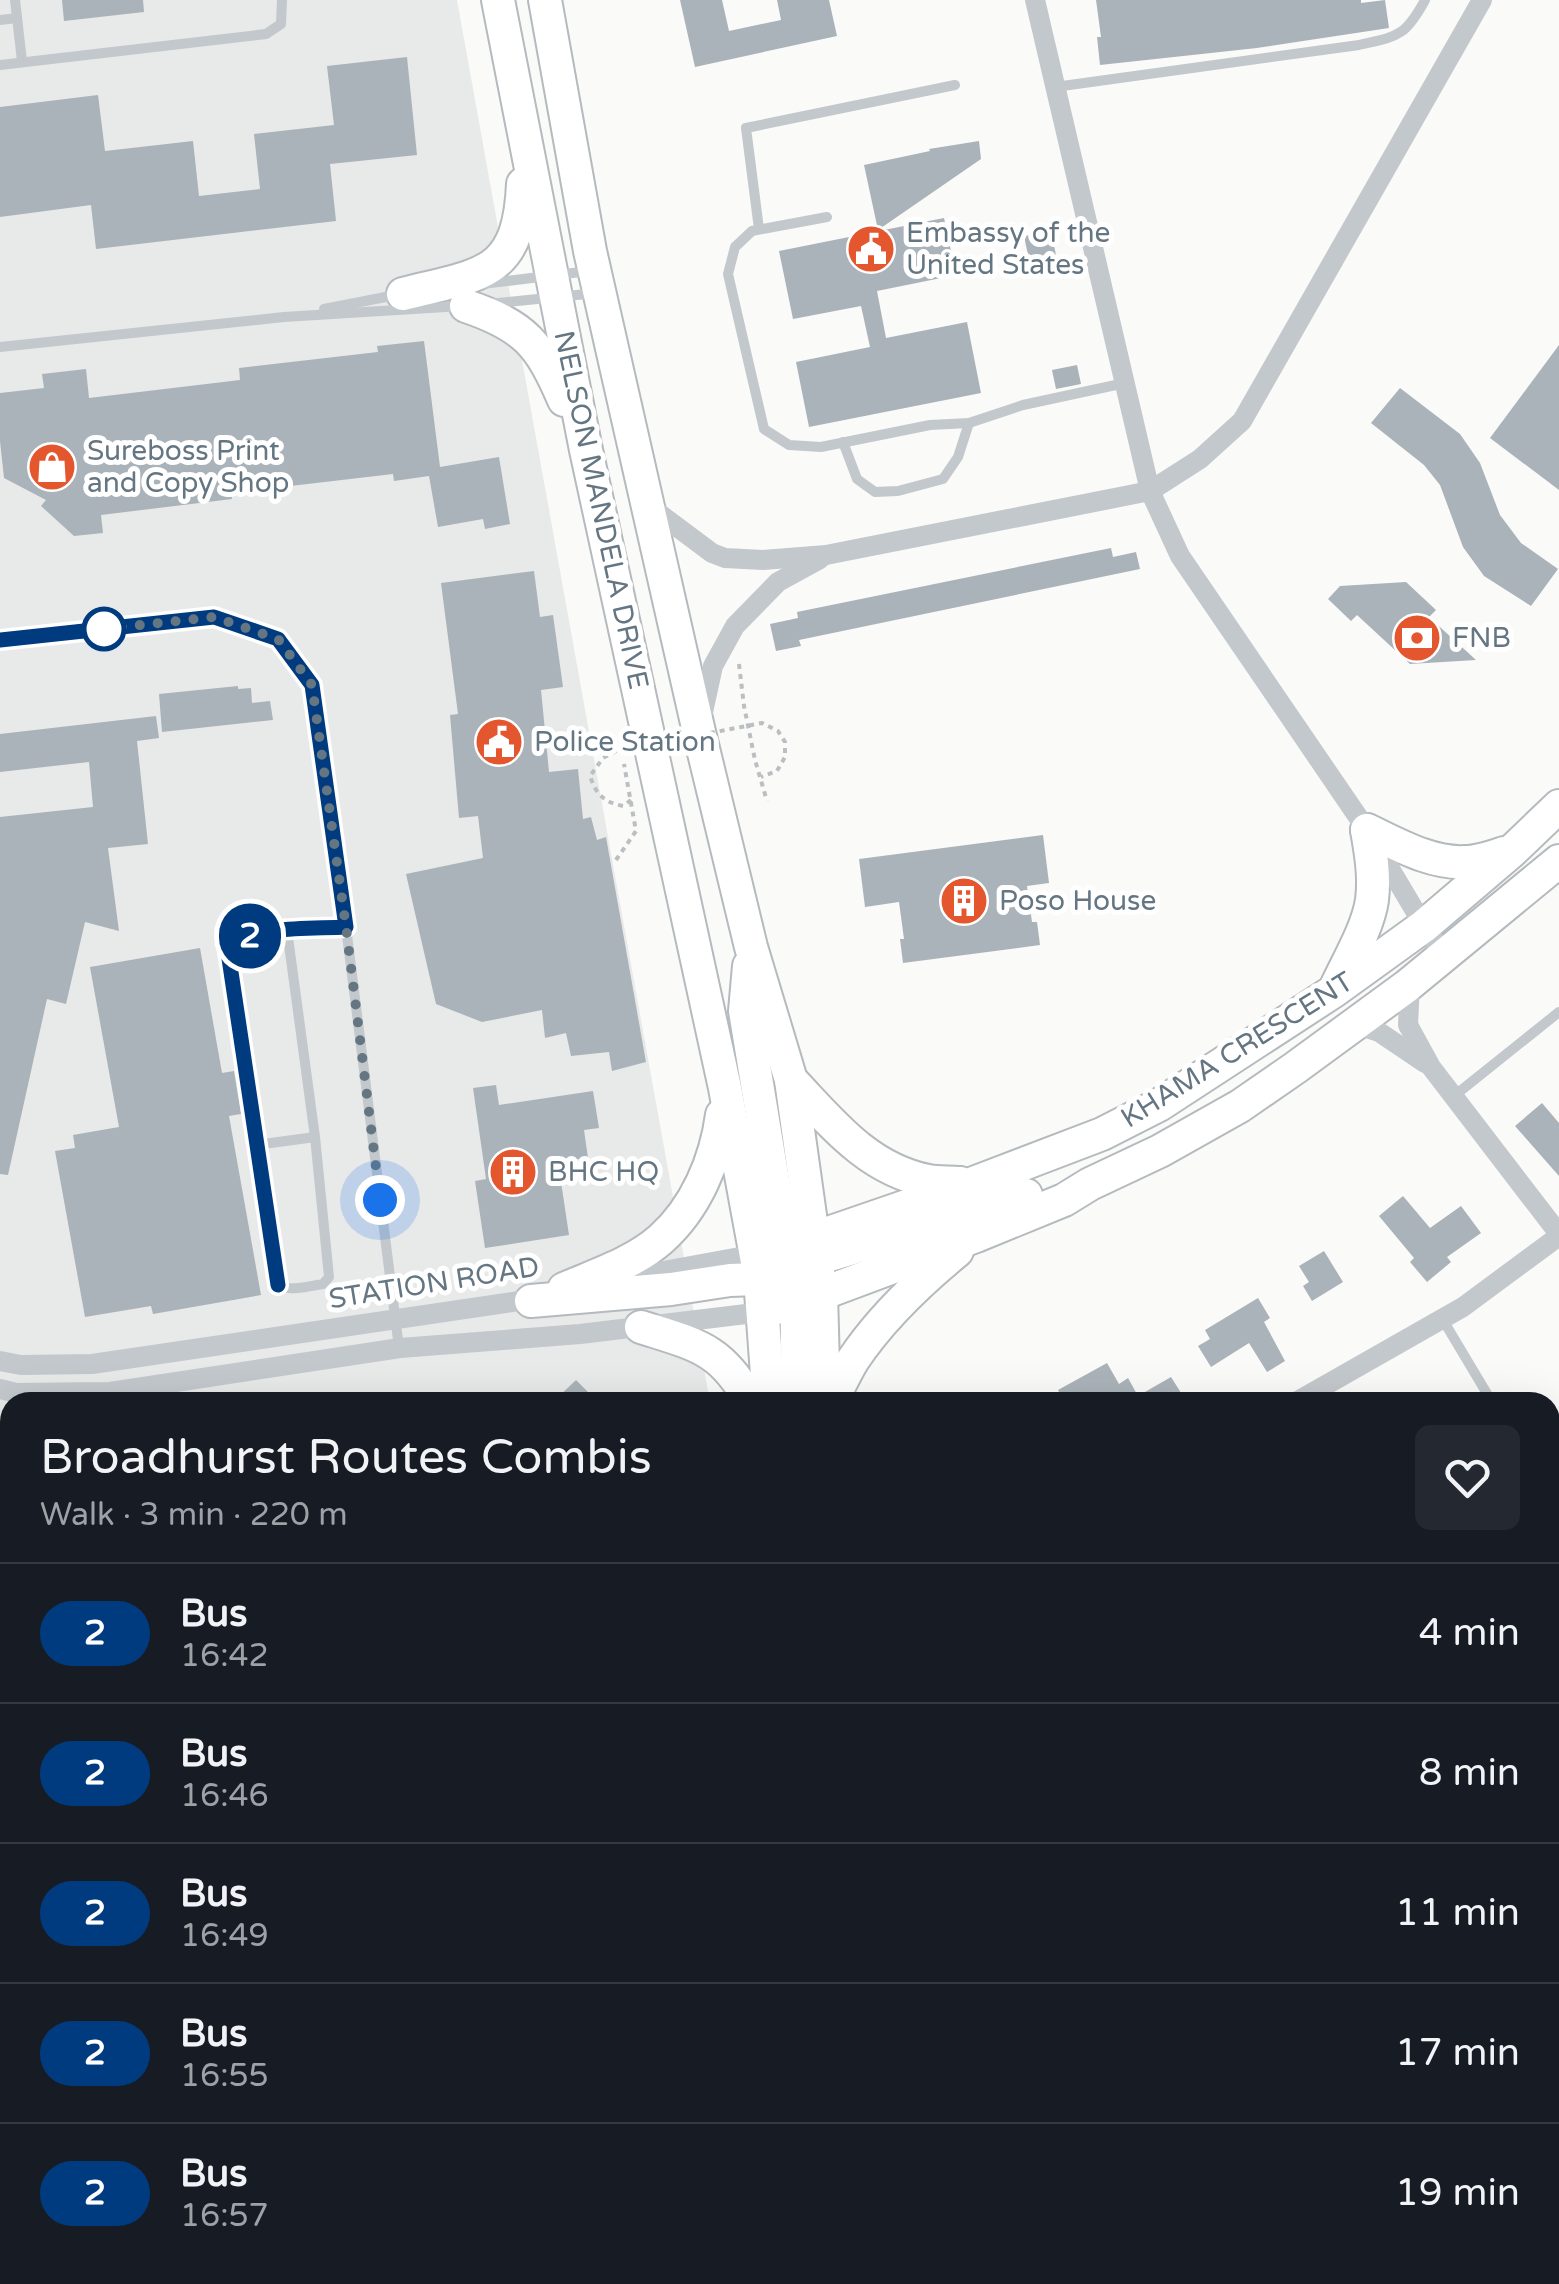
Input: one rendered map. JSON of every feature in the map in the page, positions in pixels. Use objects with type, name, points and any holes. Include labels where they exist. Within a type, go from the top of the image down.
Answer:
[{"type":"main road","name":"NELSON MANDELA DRIVE","points":[[498,0],[586,450],[725,1088],[791,1269]]},
{"type":"main road","name":"NELSON MANDELA DRIVE","points":[[545,0],[597,282],[699,732],[751,947],[791,1080],[791,1269]]},
{"type":"main road","points":[[404,294],[479,274],[502,259],[520,221],[522,124]]},
{"type":"main road","points":[[466,306],[498,316],[520,331],[536,349],[548,364],[586,450]]},
{"type":"main road","name":"KHAMA CRESCENT","points":[[791,1269],[971,1184],[1102,1134],[1158,1104],[1334,991],[1424,926],[1559,806]]},
{"type":"main road","points":[[1366,830],[1412,852],[1447,862],[1466,862],[1512,851]]},
{"type":"main road","points":[[1334,991],[1372,902],[1373,867],[1366,830]]},
{"type":"main road","name":"KHAMA CRESCENT","points":[[791,1269],[976,1236],[1064,1200],[1160,1152],[1240,1106],[1410,984],[1559,861]]},
{"type":"main road","points":[[751,947],[745,1010],[791,1269],[825,1392]]},
{"type":"main road","points":[[791,1080],[842,1136],[864,1154],[928,1181],[971,1184]]},
{"type":"main road","points":[[545,1296],[631,1259],[661,1239],[685,1211],[713,1158],[725,1088]]},
{"type":"main road","points":[[545,1296],[672,1290],[791,1269],[1040,1190],[1090,1184]]},
{"type":"main road","points":[[834,1392],[852,1361],[922,1279],[976,1236]]},
{"type":"main road","points":[[768,1392],[762,1312],[791,1269]]},
{"type":"main road","points":[[791,1269],[797,1392]]},
{"type":"main road","points":[[641,1326],[713,1354],[736,1376],[745,1392]]},
{"type":"street","points":[[1035,0],[1150,490],[1180,556],[1366,830],[1445,956]]},
{"type":"street","points":[[649,506],[712,553],[725,558],[763,560],[826,555],[1150,490],[1200,459],[1242,421],[1482,0]]},
{"type":"street","points":[[699,732],[713,666],[735,626],[778,582],[826,555]]},
{"type":"street","points":[[1314,1392],[1442,1319],[1559,1235],[1431,1066],[1408,1025],[1410,984]]},
{"type":"street","points":[[1354,1024],[1379,1032],[1431,1066]]},
{"type":"street","name":"STATION ROAD","points":[[10,1363],[92,1364],[545,1296]]},
{"type":"street","points":[[110,1392],[400,1348],[762,1312]]},
{"type":"lane","points":[[16,0],[22,61]]},
{"type":"lane","points":[[0,64],[266,34],[280,24],[282,0]]},
{"type":"lane","points":[[1055,87],[1395,36],[1407,29],[1425,0]]},
{"type":"lane","points":[[0,20],[17,18]]},
{"type":"lane","points":[[760,229],[746,128],[955,85]]},
{"type":"lane","points":[[827,217],[752,231],[735,248],[728,274],[764,429],[790,445],[821,447],[930,425],[969,423],[1023,405],[1124,383]]},
{"type":"lane","points":[[0,348],[284,316],[466,306],[597,282]]},
{"type":"lane","points":[[284,316],[404,294],[554,288],[597,282]]},
{"type":"lane","points":[[843,442],[856,479],[875,492],[898,491],[943,478],[958,457],[969,423]]},
{"type":"lane","points":[[0,640],[214,617],[278,639],[312,685],[400,1348]]},
{"type":"lane","points":[[287,930],[329,1277],[323,1284],[282,1288],[278,1285],[228,952],[230,943],[242,937],[287,930],[346,927]]},
{"type":"lane","points":[[1454,1096],[1559,1012]]},
{"type":"lane","points":[[256,1145],[315,1137]]},
{"type":"lane","points":[[1442,1319],[1486,1392]]},
{"type":"lane","points":[[10,1363],[10,1392]]},
{"type":"path","points":[[735,626],[744,706],[766,801]]},
{"type":"path","points":[[632,800],[622,806],[610,804],[595,793],[590,776],[603,758],[616,751],[762,723],[778,731],[785,742],[786,757],[777,770],[761,778]]},
{"type":"path","points":[[616,860],[636,831],[620,744]]},
{"type":"shaded area","points":[[0,0],[457,0],[708,1392],[0,1392]]},
{"type":"building","points":[[62,0],[143,0],[144,12],[64,21]]},
{"type":"building","points":[[680,0],[722,0],[729,31],[781,20],[777,0],[829,0],[837,36],[695,67]]},
{"type":"building","points":[[1096,0],[1385,0],[1389,28],[1257,48],[1100,65]]},
{"type":"building","points":[[407,57],[417,155],[330,164],[336,221],[96,249],[91,205],[0,217],[0,107],[98,95],[105,151],[193,141],[199,196],[260,189],[254,134],[334,125],[327,66]]},
{"type":"building","points":[[979,141],[981,159],[878,230],[864,165]]},
{"type":"building","points":[[944,218],[956,275],[877,291],[886,338],[967,322],[981,393],[809,427],[796,362],[870,347],[861,306],[793,319],[779,251]]},
{"type":"building","points":[[1051,231],[1056,255],[1029,260],[1024,236]]},
{"type":"building","points":[[424,341],[440,467],[499,457],[510,524],[485,529],[483,519],[438,527],[429,476],[394,481],[393,474],[231,493],[232,499],[101,515],[103,533],[74,536],[41,506],[46,500],[4,478],[0,393],[44,388],[42,374],[86,369],[89,398],[240,380],[239,368],[378,352],[377,346]]},
{"type":"building","points":[[1559,345],[1559,490],[1490,438]]},
{"type":"building","points":[[1077,365],[1081,384],[1056,389],[1052,370]]},
{"type":"building","points":[[1400,388],[1460,434],[1480,463],[1500,515],[1521,543],[1558,569],[1531,606],[1484,576],[1463,547],[1440,485],[1424,465],[1371,423]]},
{"type":"building","points":[[1111,548],[1113,557],[1136,552],[1140,569],[799,640],[801,646],[776,651],[770,624],[798,618],[797,612]]},
{"type":"building","points":[[534,571],[540,617],[553,615],[563,687],[541,690],[549,772],[578,769],[583,819],[591,817],[597,840],[606,837],[646,1062],[612,1071],[609,1052],[571,1056],[566,1033],[545,1038],[542,1010],[482,1022],[436,1004],[406,874],[483,858],[478,816],[459,818],[450,715],[458,714],[441,583]]},
{"type":"building","name":"FNB","points":[[1406,582],[1436,610],[1429,617],[1476,660],[1410,664],[1357,615],[1351,621],[1328,599],[1340,586]]},
{"type":"building","points":[[251,688],[252,703],[270,701],[273,720],[162,732],[159,694]]},
{"type":"building","points":[[156,716],[159,738],[137,741],[148,844],[108,848],[119,931],[85,922],[66,1004],[47,999],[8,1175],[0,1174],[0,817],[93,807],[89,762],[0,772],[0,734]]},
{"type":"building","name":"Poso House","points":[[1043,835],[1049,883],[1027,886],[1040,945],[903,963],[899,902],[865,907],[859,859]]},
{"type":"building","points":[[200,948],[222,1073],[234,1071],[241,1114],[229,1116],[261,1295],[153,1314],[151,1306],[85,1317],[55,1151],[75,1148],[73,1135],[119,1127],[90,967]]},
{"type":"building","name":"BHC HQ","points":[[496,1085],[499,1105],[593,1091],[599,1128],[584,1130],[588,1158],[558,1162],[569,1235],[485,1248],[475,1181],[486,1179],[473,1088]]},
{"type":"building","points":[[1542,1103],[1559,1123],[1559,1176],[1515,1126]]},
{"type":"building","points":[[1403,1196],[1430,1228],[1461,1206],[1481,1233],[1447,1257],[1451,1262],[1427,1282],[1410,1262],[1414,1258],[1379,1216]]},
{"type":"building","points":[[1324,1251],[1343,1282],[1312,1301],[1303,1286],[1309,1282],[1299,1266]]},
{"type":"building","points":[[1258,1298],[1270,1318],[1264,1322],[1285,1361],[1267,1372],[1249,1343],[1211,1367],[1198,1346],[1210,1339],[1205,1330]]},
{"type":"building","points":[[1107,1363],[1119,1384],[1128,1378],[1136,1392],[1059,1392]]},
{"type":"building","points":[[1171,1377],[1180,1392],[1145,1392]]},
{"type":"building","points":[[576,1380],[588,1392],[563,1392]]},
{"type":"bus line","name":"2","points":[[0,640],[214,617],[278,639],[312,685],[346,927],[242,937],[230,943],[228,952],[278,1285]]},
{"type":"place","name":"Embassy of the United States","points":[[871,249]]},
{"type":"place","name":"Sureboss Print and Copy Shop","points":[[52,467]]},
{"type":"place","name":"FNB","points":[[1417,638]]},
{"type":"place","name":"Police Station","points":[[499,742]]},
{"type":"place","name":"Poso House","points":[[964,901]]},
{"type":"place","name":"BHC HQ","points":[[513,1172]]},
{"type":"route","points":[[104,629],[214,617],[278,639],[312,685],[380,1200]]}]
